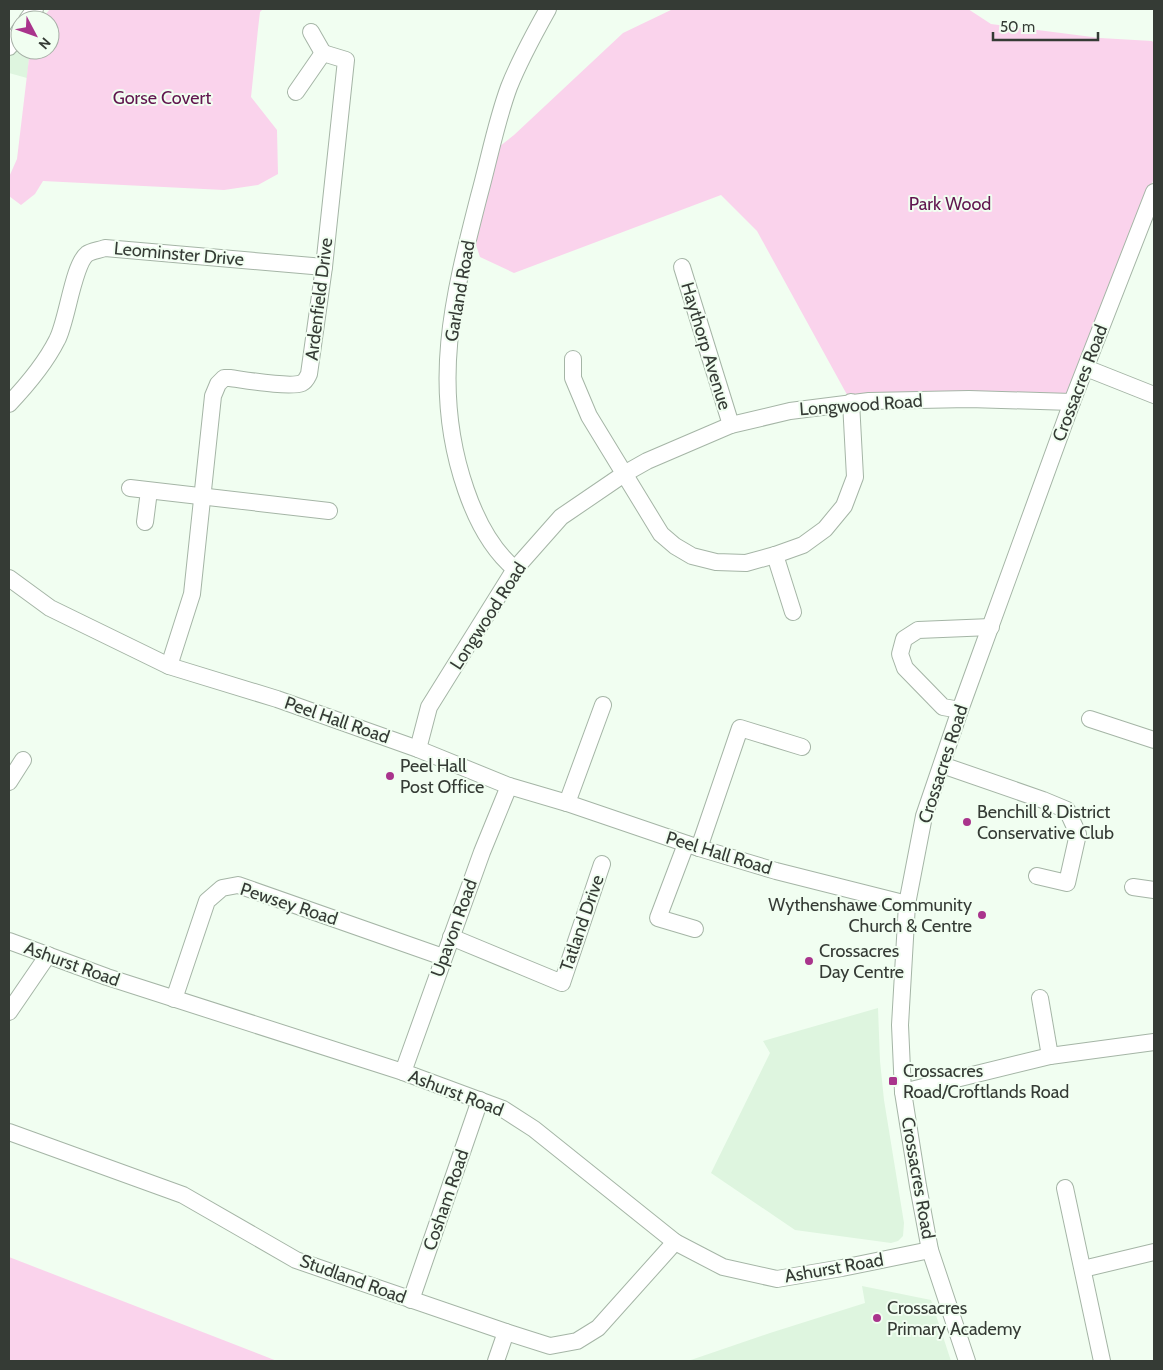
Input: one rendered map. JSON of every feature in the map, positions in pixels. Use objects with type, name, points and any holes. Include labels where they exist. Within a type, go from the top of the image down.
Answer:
[{"type":"street","name":"Garland Road","points":[[515,569],[504,560],[487,536],[471,504],[457,466],[450,429],[446,389],[451,319],[462,265],[494,138],[509,87],[530,40],[548,9]]},
{"type":"street","points":[[296,92],[323,53],[311,32]]},
{"type":"street","name":"Ardenfield Drive","points":[[169,666],[192,594],[213,396],[218,384],[224,378],[290,385],[300,384],[305,381],[309,374],[324,267],[346,60],[323,53]]},
{"type":"street","name":"Crossacres Road","points":[[967,1361],[930,1250],[903,1092],[900,1025],[907,904],[922,825],[960,710],[1072,402],[1154,192]]},
{"type":"street","name":"Leominster Drive","points":[[9,404],[28,384],[58,339],[73,291],[78,265],[87,254],[105,248],[324,267]]},
{"type":"street","name":"Haythorp Avenue","points":[[682,267],[730,425]]},
{"type":"street","points":[[573,359],[572,378],[589,416],[661,534],[675,546],[692,556],[716,562],[746,562],[776,555],[803,545],[825,529],[844,506],[855,477],[850,402]]},
{"type":"street","points":[[1086,368],[1154,395]]},
{"type":"street","name":"Longwood Road","points":[[418,749],[429,707],[515,569],[561,517],[624,474],[674,448],[730,425],[790,410],[850,402],[968,399],[1072,402]]},
{"type":"street","points":[[130,488],[329,511]]},
{"type":"street","points":[[145,522],[149,491]]},
{"type":"street","points":[[776,555],[793,612]]},
{"type":"street","name":"Peel Hall Road","points":[[9,578],[50,608],[169,666],[277,699],[418,749],[509,786],[567,803],[692,846],[776,871],[907,904]]},
{"type":"street","points":[[960,710],[943,707],[906,668],[900,654],[904,639],[918,630],[991,627]]},
{"type":"street","points":[[567,803],[603,705]]},
{"type":"street","points":[[1090,719],[1154,740]]},
{"type":"street","points":[[695,929],[658,918],[692,846],[740,728],[802,747]]},
{"type":"street","points":[[9,782],[23,760]]},
{"type":"street","points":[[942,765],[1067,810],[1078,834],[1067,883],[1037,876]]},
{"type":"street","name":"Upavon Road","points":[[403,1072],[443,957],[509,786]]},
{"type":"street","name":"Tatland Drive","points":[[451,936],[562,983],[602,864]]},
{"type":"street","name":"Pewsey Road","points":[[174,1000],[208,901],[222,888],[238,885],[443,957]]},
{"type":"street","points":[[1133,887],[1154,890]]},
{"type":"street","name":"Ashurst Road","points":[[9,941],[174,1000],[403,1072],[503,1109],[534,1128],[675,1242],[723,1267],[777,1279],[930,1250]]},
{"type":"street","points":[[9,1012],[48,955]]},
{"type":"street","points":[[1040,998],[1050,1056]]},
{"type":"street","points":[[903,1092],[1050,1056],[1154,1042]]},
{"type":"street","name":"Cosham Road","points":[[411,1300],[480,1100]]},
{"type":"street","name":"Studland Road","points":[[9,1132],[183,1195],[296,1260],[550,1346],[577,1341],[598,1328],[675,1242]]},
{"type":"street","points":[[1065,1188],[1102,1361]]},
{"type":"street","points":[[1083,1269],[1154,1252]]},
{"type":"street","points":[[496,1361],[506,1332]]},
{"type":"shaded area","points":[[10,45],[10,60],[29,60],[27,78],[9,73]]},
{"type":"shaded area","points":[[878,1008],[884,1100],[904,1223],[903,1236],[898,1241],[891,1243],[795,1230],[711,1173],[770,1053],[763,1041]]},
{"type":"shaded area","name":"Crossacres Primary Academy","points":[[862,1286],[931,1300],[951,1361],[688,1361],[865,1303]]},
{"type":"green space","name":"Gorse Covert","points":[[263,9],[260,12],[251,97],[277,130],[278,174],[258,185],[224,190],[43,181],[35,194],[21,205],[9,196],[9,177],[17,159],[29,60],[60,60],[60,10],[49,10]]},
{"type":"green space","name":"Park Wood","points":[[673,9],[968,9],[991,24],[1100,38],[1152,41],[1154,43],[1154,178],[1072,402],[851,402],[757,231],[721,195],[514,273],[480,257],[474,239],[495,150],[514,135],[623,33]]},
{"type":"green space","points":[[9,1257],[277,1361],[9,1361]]},
{"type":"place","name":"Peel Hall Post Office","points":[[390,776]]},
{"type":"place","name":"Benchill & District Conservative Club","points":[[967,822]]},
{"type":"place","name":"Wythenshawe Community Church & Centre","points":[[982,915]]},
{"type":"place","name":"Crossacres Day Centre","points":[[809,961]]},
{"type":"place","name":"Crossacres Road/Croftlands Road","points":[[893,1081]]},
{"type":"place","name":"Crossacres Primary Academy","points":[[877,1318]]}]
